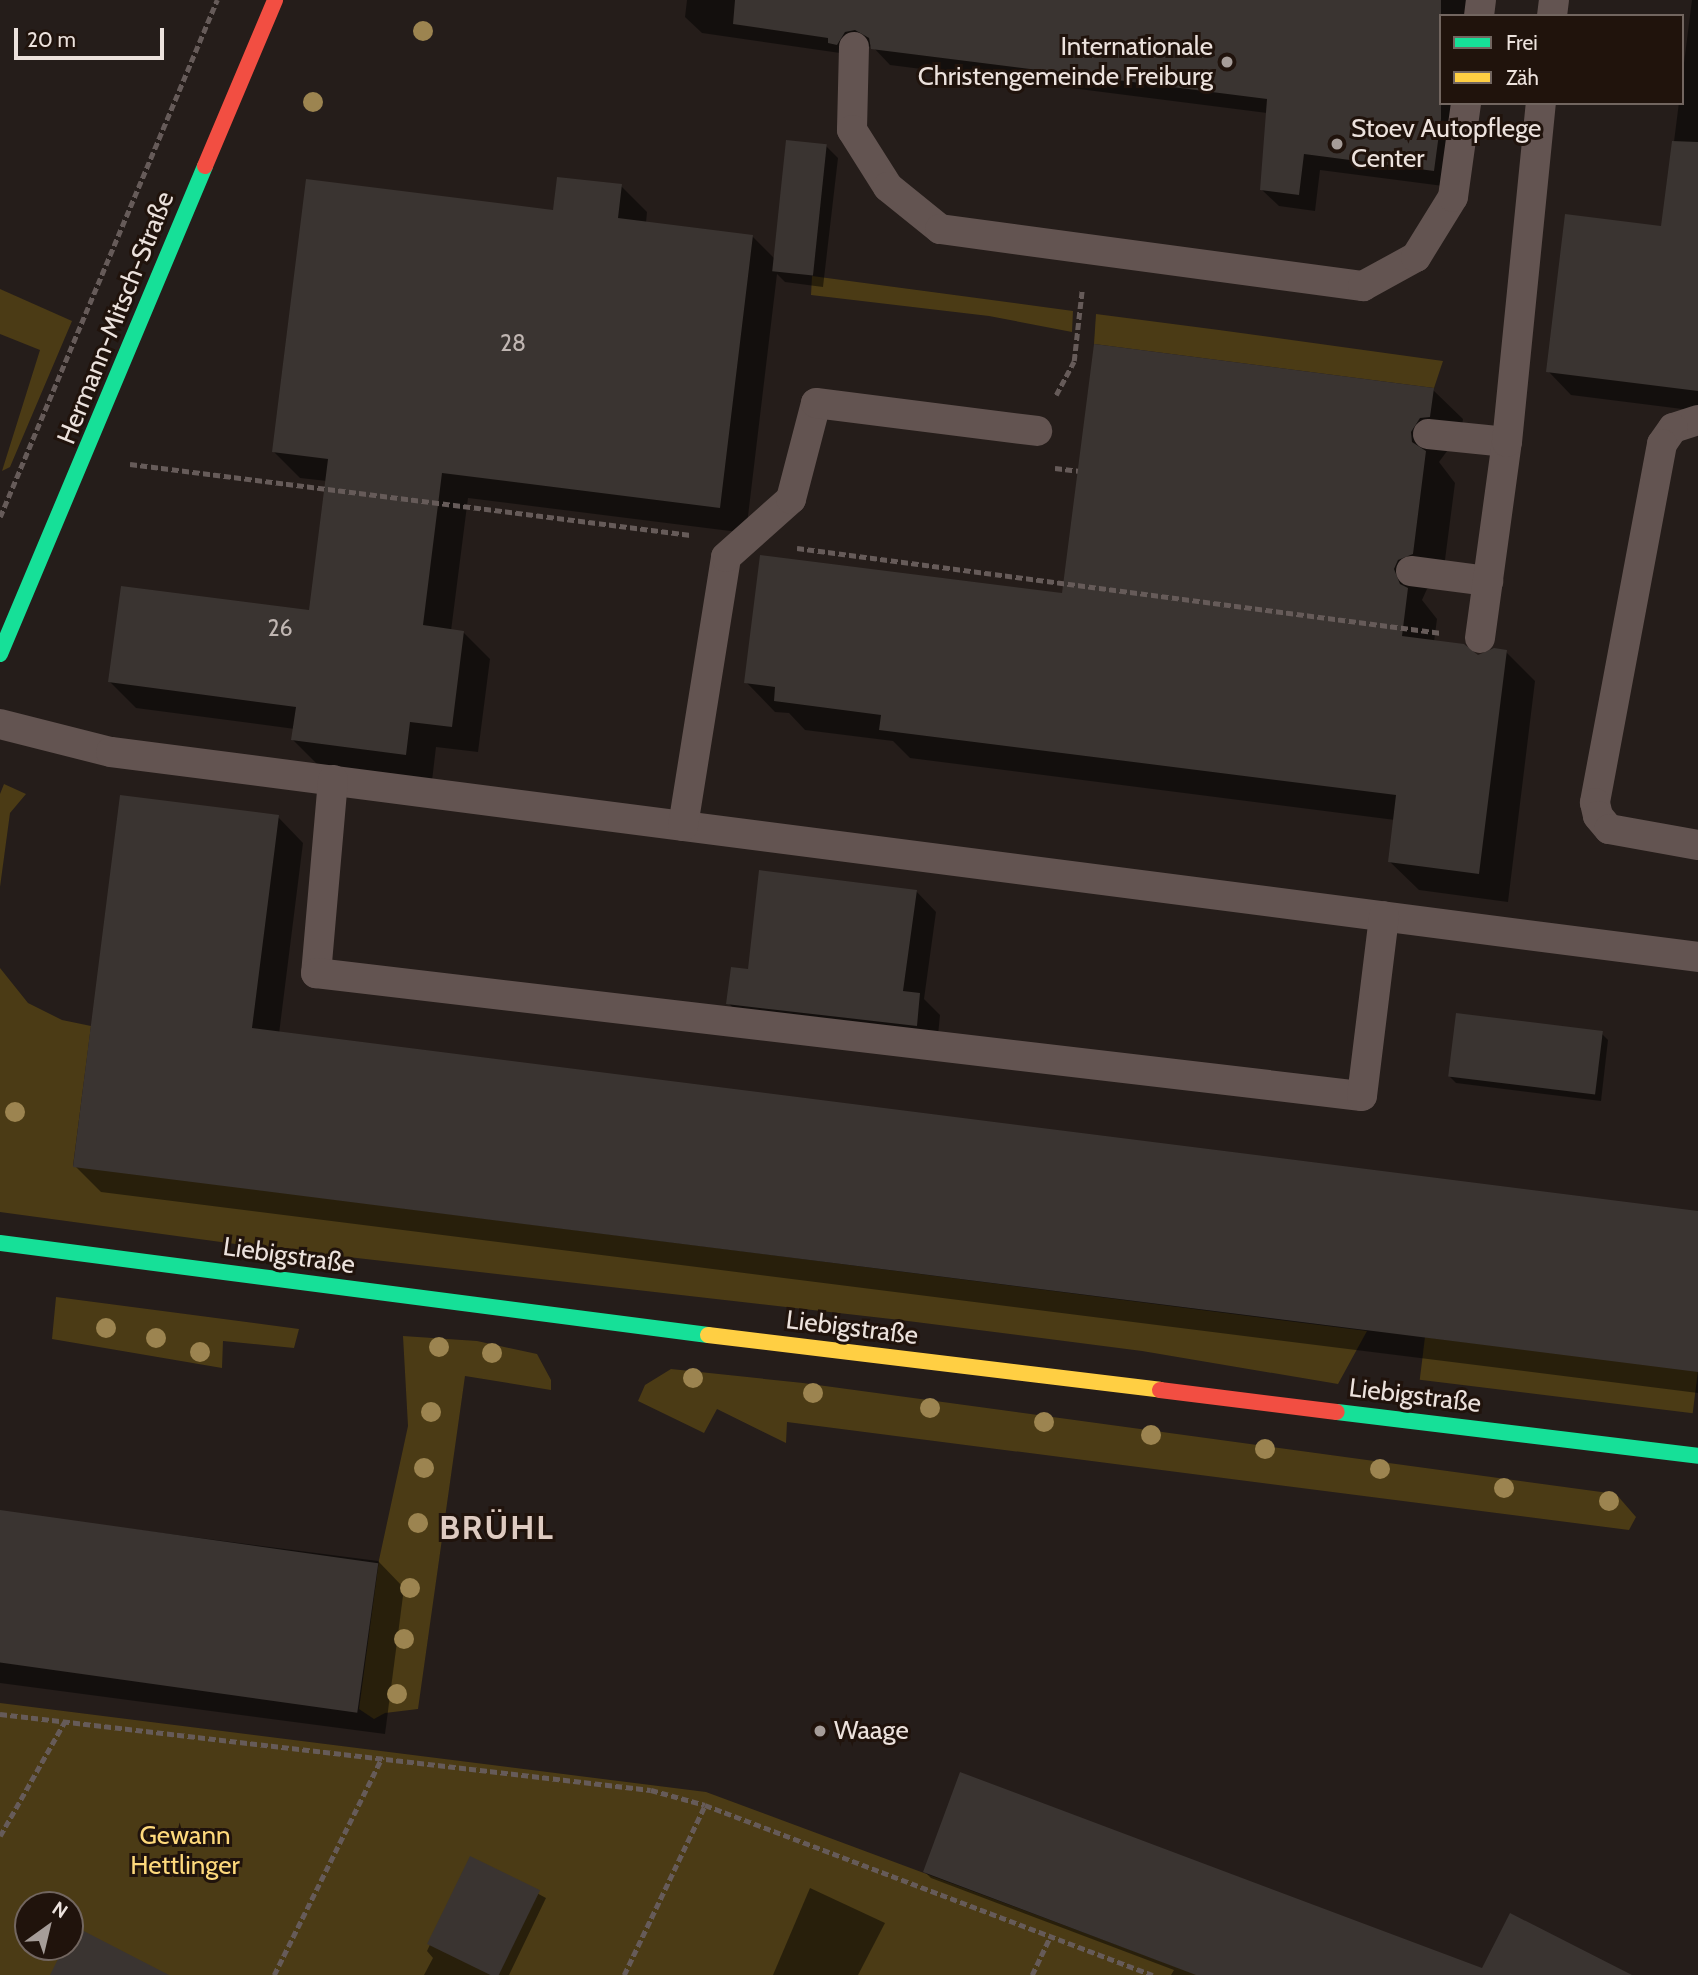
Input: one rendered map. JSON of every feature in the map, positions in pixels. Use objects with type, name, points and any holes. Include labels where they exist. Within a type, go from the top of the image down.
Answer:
[{"type":"street","name":"Hermann-Mitsch-Straße","points":[[0,654],[275,0]]},
{"type":"street","name":"Liebigstraße","points":[[0,1242],[614,1324],[1698,1456]]},
{"type":"lane","points":[[854,47],[852,130],[888,187],[940,229],[1363,286],[1416,257],[1453,197],[1466,105]]},
{"type":"lane","points":[[1480,638],[1507,442],[1541,105]]},
{"type":"lane","points":[[683,826],[726,557],[791,499],[816,402],[1037,431]]},
{"type":"lane","points":[[1698,420],[1674,428],[1662,444],[1595,803],[1598,816],[1609,829],[1698,845]]},
{"type":"lane","points":[[1428,434],[1507,442]]},
{"type":"lane","points":[[1411,571],[1488,581]]},
{"type":"lane","points":[[0,724],[111,752],[1698,957]]},
{"type":"lane","points":[[332,780],[316,973],[1362,1096],[1384,916]]},
{"type":"path","points":[[0,517],[217,0]]},
{"type":"path","points":[[1078,471],[1048,468],[1037,431],[1074,361],[1085,248]]},
{"type":"path","points":[[84,458],[1444,633]]},
{"type":"path","points":[[0,1714],[383,1756],[652,1790],[705,1805],[1153,1975]]},
{"type":"path","points":[[0,1836],[65,1721]]},
{"type":"path","points":[[274,1975],[383,1756]]},
{"type":"path","points":[[624,1975],[705,1805]]},
{"type":"path","points":[[1032,1975],[1050,1937]]},
{"type":"green space","points":[[812,276],[1073,311],[1072,332],[989,316],[811,295]]},
{"type":"green space","points":[[0,289],[72,321],[10,467],[2,471],[40,350],[0,334]]},
{"type":"green space","points":[[1096,314],[1443,361],[1434,388],[1094,344]]},
{"type":"green space","points":[[4,784],[26,794],[10,813],[0,887],[0,794]]},
{"type":"green space","points":[[0,968],[28,1003],[62,1020],[91,1026],[73,1166],[1367,1331],[1338,1384],[1142,1351],[900,1320],[243,1245],[0,1212]]},
{"type":"green space","points":[[56,1297],[299,1329],[294,1348],[223,1341],[222,1368],[52,1339]]},
{"type":"green space","points":[[403,1336],[477,1341],[537,1354],[551,1380],[551,1390],[465,1376],[418,1709],[385,1713],[374,1719],[359,1709],[379,1560],[408,1426]]},
{"type":"green space","points":[[1425,1337],[1698,1371],[1693,1413],[1420,1380]]},
{"type":"green space","points":[[671,1369],[803,1383],[1616,1494],[1636,1517],[1629,1530],[787,1422],[786,1443],[717,1409],[704,1433],[638,1401],[645,1385]]},
{"type":"green space","name":"Gewann Hettlinger","points":[[0,1703],[706,1792],[1198,1975],[0,1975]]},
{"type":"building","points":[[735,0],[1441,0],[1441,119],[1434,171],[1304,154],[1299,195],[1260,190],[1267,99],[871,49],[869,38],[855,30],[845,32],[837,45],[828,43],[828,38],[733,24]]},
{"type":"building","points":[[786,140],[827,144],[813,276],[772,271]]},
{"type":"building","points":[[1672,141],[1698,142],[1698,391],[1546,372],[1565,214],[1661,226]]},
{"type":"building","points":[[557,177],[622,184],[618,218],[753,235],[720,508],[442,473],[423,625],[464,631],[452,727],[410,722],[406,755],[291,740],[296,707],[108,682],[121,586],[309,610],[328,459],[272,452],[306,179],[553,210]]},
{"type":"building","points":[[1094,344],[1434,388],[1430,417],[1420,418],[1411,432],[1412,442],[1426,451],[1413,554],[1398,560],[1394,569],[1400,584],[1408,588],[1402,636],[1464,644],[1478,655],[1494,648],[1507,650],[1479,874],[1388,862],[1396,795],[879,730],[881,715],[774,701],[775,687],[744,683],[760,555],[1062,593]]},
{"type":"building","points":[[120,795],[279,815],[252,1028],[1698,1211],[1698,1372],[73,1167]]},
{"type":"building","points":[[759,870],[917,890],[903,991],[920,993],[917,1026],[726,1004],[731,967],[748,969]]},
{"type":"building","points":[[1456,1013],[1603,1031],[1595,1095],[1448,1077]]},
{"type":"building","points":[[0,1510],[378,1563],[357,1713],[0,1662]]},
{"type":"building","points":[[960,1772],[1482,1968],[1510,1913],[1632,1975],[1196,1975],[923,1872]]},
{"type":"building","points":[[470,1856],[540,1890],[499,1975],[490,1975],[427,1944]]},
{"type":"building","points":[[84,1931],[169,1975],[50,1975],[57,1961],[84,1961]]},
{"type":"traffic: fast","points":[[0,654],[205,166]]},
{"type":"traffic: fast","points":[[0,1243],[708,1335]]},
{"type":"traffic: fast","points":[[1337,1412],[1698,1456]]},
{"type":"traffic: slow","points":[[708,1335],[1160,1390]]},
{"type":"traffic: jam","points":[[205,166],[275,0]]},
{"type":"traffic: jam","points":[[1160,1390],[1337,1412]]},
{"type":"place","name":"Internationale Christengemeinde Freiburg","points":[[1227,62]]},
{"type":"place","name":"Stoev Autopflege Center","points":[[1337,144]]},
{"type":"place","name":"Waage","points":[[820,1731]]},
{"type":"district","name":"BRÜHL","points":[[497,1528]]}]
